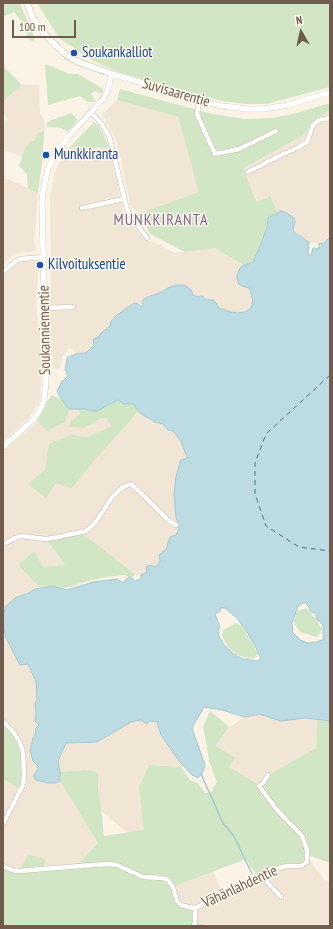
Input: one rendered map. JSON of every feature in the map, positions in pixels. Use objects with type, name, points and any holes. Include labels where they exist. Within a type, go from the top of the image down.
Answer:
[{"type":"main road","name":"Suvisaarentie","points":[[27,3],[33,19],[58,48],[69,56],[93,68],[112,74]]},
{"type":"street","name":"Suvisaarentie","points":[[112,74],[199,100],[222,106],[239,108],[262,109],[288,105],[330,92]]},
{"type":"street","name":"Soukanniementie","points":[[3,447],[34,419],[44,400],[46,380],[43,192],[48,169],[56,153],[68,137],[103,99],[107,92],[112,74]]},
{"type":"street","points":[[199,100],[197,114],[215,154],[239,149],[276,131]]},
{"type":"street","points":[[91,112],[101,123],[109,136],[127,210],[147,238]]},
{"type":"street","points":[[248,172],[307,142],[314,125],[319,120],[330,118]]},
{"type":"street","points":[[82,208],[124,199]]},
{"type":"street","points":[[3,272],[16,261],[21,259],[43,257]]},
{"type":"street","points":[[45,308],[74,307]]},
{"type":"street","points":[[3,544],[20,536],[46,539],[86,531],[95,523],[113,496],[123,487],[131,484],[168,520],[176,525]]},
{"type":"street","points":[[3,721],[14,732],[20,743],[23,752],[24,775],[22,785],[3,824]]},
{"type":"street","name":"Vähänlahdentie","points":[[3,866],[19,871],[110,864],[143,877],[164,878],[168,880],[173,887],[177,901],[181,905],[195,908],[242,885],[265,876],[275,869],[287,866],[301,866],[307,862],[308,855],[302,836],[277,810],[257,785],[264,782],[268,775]]},
{"type":"street","points":[[265,876],[267,882],[281,897]]},
{"type":"street","points":[[194,926],[195,908]]},
{"type":"shaded area","points":[[22,85],[39,85],[40,112],[45,123],[42,163],[3,150],[3,128],[7,119],[3,112],[3,103],[9,95]]},
{"type":"shaded area","points":[[117,100],[178,117],[200,192],[138,214],[130,204],[117,142],[102,114]]},
{"type":"shaded area","points":[[330,110],[330,237],[324,243],[319,244],[309,242],[294,232],[294,226],[281,211],[277,213],[271,196],[258,202],[243,170],[302,136],[320,116]]},
{"type":"shaded area","points":[[70,147],[109,147],[124,215],[136,230],[148,241],[161,245],[174,253],[213,248],[244,265],[241,267],[245,287],[249,288],[252,297],[253,302],[251,308],[245,312],[231,312],[219,308],[216,303],[207,300],[205,297],[198,297],[170,287],[160,293],[144,299],[141,307],[137,303],[111,321],[110,326],[93,340],[94,345],[86,353],[76,354],[73,349],[69,349],[62,357],[60,368],[53,369],[50,314],[50,198],[56,169]]},
{"type":"shaded area","points":[[3,177],[38,193],[34,240],[36,251],[14,254],[3,264]]},
{"type":"shaded area","points":[[37,260],[38,277],[36,302],[42,367],[40,400],[28,419],[3,442],[3,276],[17,263],[22,261]]},
{"type":"shaded area","points":[[69,409],[138,410],[140,413],[155,422],[163,424],[168,430],[173,431],[181,441],[188,458],[181,461],[176,512],[176,518],[179,526],[178,531],[176,535],[173,536],[168,542],[167,548],[159,555],[160,561],[156,567],[139,577],[81,532],[46,539],[65,564],[44,568],[34,551],[18,565],[39,587],[29,593],[15,598],[6,606],[3,616],[3,451],[37,422]]},
{"type":"shaded area","points":[[3,626],[6,638],[28,664],[36,681],[37,699],[35,704],[35,719],[39,725],[36,728],[35,735],[34,763],[37,764],[38,769],[36,780],[48,783],[56,783],[60,781],[98,843],[75,867],[19,871],[3,866],[3,779],[20,789],[3,721]]},
{"type":"shaded area","points":[[259,714],[281,721],[305,718],[317,720],[316,748],[268,775],[259,786],[229,767],[216,747],[229,727],[245,717]]},
{"type":"shaded area","points":[[141,720],[157,722],[161,735],[185,767],[149,765],[139,787],[145,830],[128,833],[101,811],[98,774],[85,770],[60,772],[58,761],[66,743],[97,742],[131,722]]},
{"type":"shaded area","points":[[307,856],[324,880],[330,882],[330,926],[207,926],[195,922],[181,905],[173,887],[213,872],[223,894]]},
{"type":"green space","points":[[3,3],[20,3],[35,42],[28,39],[25,26],[14,12],[3,17]]},
{"type":"green space","points":[[37,3],[330,3],[330,87],[266,104],[247,104],[222,101],[120,73],[90,59],[59,38]]},
{"type":"green space","points":[[45,64],[69,74],[78,74],[103,89],[101,94],[94,91],[91,94],[96,102],[87,102],[80,96],[48,105]]},
{"type":"green space","points":[[3,66],[22,85],[9,95],[3,103]]},
{"type":"green space","points":[[120,89],[212,114],[244,119],[273,118],[297,113],[330,103],[330,110],[319,117],[302,136],[243,169],[257,202],[271,196],[277,213],[268,218],[267,227],[253,262],[244,265],[214,248],[185,252],[150,234],[138,214],[199,192],[178,117],[117,100]]},
{"type":"green space","points":[[71,113],[78,120],[68,132],[61,128],[47,127],[47,122]]},
{"type":"green space","points":[[94,122],[99,126],[109,147],[70,147]]},
{"type":"green space","points":[[44,131],[38,193],[28,189],[27,174],[19,166],[26,146],[31,141],[34,141],[38,133]]},
{"type":"green space","points":[[52,395],[62,400],[69,409],[65,422],[47,431],[37,421]]},
{"type":"green space","points":[[118,400],[129,404],[134,404],[138,410],[132,419],[97,457],[72,488],[56,483],[46,498],[28,484],[45,470],[49,444],[70,435],[87,437],[112,426],[106,418],[101,418],[85,428],[69,427],[71,421],[80,414],[79,409],[92,411],[108,406]]},
{"type":"green space","points":[[81,532],[135,574],[132,579],[125,575],[88,581],[62,589],[49,585],[39,587],[18,565],[34,551],[44,568],[65,564],[46,539]]},
{"type":"green space","points":[[306,608],[310,611],[322,628],[317,637],[300,632],[295,625],[294,620],[296,613]]},
{"type":"green space","points":[[236,623],[243,627],[258,654],[253,659],[236,655],[228,647],[222,636],[223,630]]},
{"type":"green space","points":[[210,711],[229,727],[216,746],[235,758],[229,767],[259,786],[268,775],[316,748],[317,720],[330,721],[330,863],[308,855],[307,862],[301,866],[287,866],[258,878],[246,859],[173,887],[177,901],[195,908],[195,922],[207,926],[3,926],[3,866],[19,871],[28,855],[45,859],[42,869],[75,867],[98,843],[60,781],[60,772],[85,770],[96,772],[98,774],[104,836],[144,830],[139,787],[149,765],[181,767],[191,781],[198,783],[205,793],[211,792],[217,782],[209,761],[203,727]]},
{"type":"green space","points":[[3,721],[20,743],[24,775],[20,789],[3,779]]},
{"type":"water","points":[[281,211],[294,218],[295,221],[293,231],[309,242],[309,255],[311,255],[313,248],[319,249],[319,244],[324,243],[330,237],[330,721],[305,718],[281,721],[259,714],[245,717],[222,710],[204,707],[192,728],[205,765],[203,772],[198,778],[192,775],[179,761],[161,735],[157,722],[150,721],[147,724],[141,720],[131,722],[97,742],[66,743],[58,761],[60,781],[56,783],[48,783],[36,780],[33,776],[38,769],[37,765],[33,761],[30,751],[36,728],[39,725],[35,719],[35,704],[37,699],[36,681],[28,664],[20,665],[6,638],[3,626],[3,616],[6,606],[15,598],[35,589],[52,586],[67,590],[93,582],[117,579],[123,583],[129,577],[135,581],[141,579],[141,575],[147,572],[146,567],[149,565],[156,567],[160,561],[159,555],[167,548],[170,537],[176,535],[178,531],[179,526],[176,518],[174,494],[176,477],[181,460],[188,458],[181,441],[173,431],[168,430],[163,424],[155,422],[140,413],[134,404],[124,404],[118,400],[97,411],[86,409],[69,409],[57,391],[61,383],[67,377],[67,372],[65,370],[67,358],[76,354],[86,353],[94,345],[93,340],[110,326],[111,321],[134,303],[137,303],[141,307],[143,305],[142,301],[147,297],[160,293],[176,285],[184,285],[191,290],[193,295],[198,297],[202,296],[207,300],[213,300],[219,308],[231,312],[245,312],[251,308],[253,302],[249,288],[240,285],[237,274],[241,267],[253,262],[267,227],[268,218]],"holes":[[[306,603],[323,625],[324,639],[317,642],[308,643],[300,640],[293,633],[292,623],[298,606]],[[221,608],[225,608],[236,617],[246,630],[261,659],[257,661],[243,659],[234,655],[224,645],[219,636],[218,631],[220,627],[215,614],[219,612]]]},
{"type":"waterway","points":[[201,774],[223,823],[234,836],[252,874]]},
{"type":"ferry route","points":[[330,375],[266,434],[255,463],[255,494],[266,526],[299,547],[330,551]]},
{"type":"place","name":"Soukankalliot","points":[[74,53]]},
{"type":"place","name":"Munkkiranta","points":[[46,155]]},
{"type":"place","name":"Kilvoituksentie","points":[[40,265]]},
{"type":"district","name":"MUNKKIRANTA","points":[[161,220]]}]
